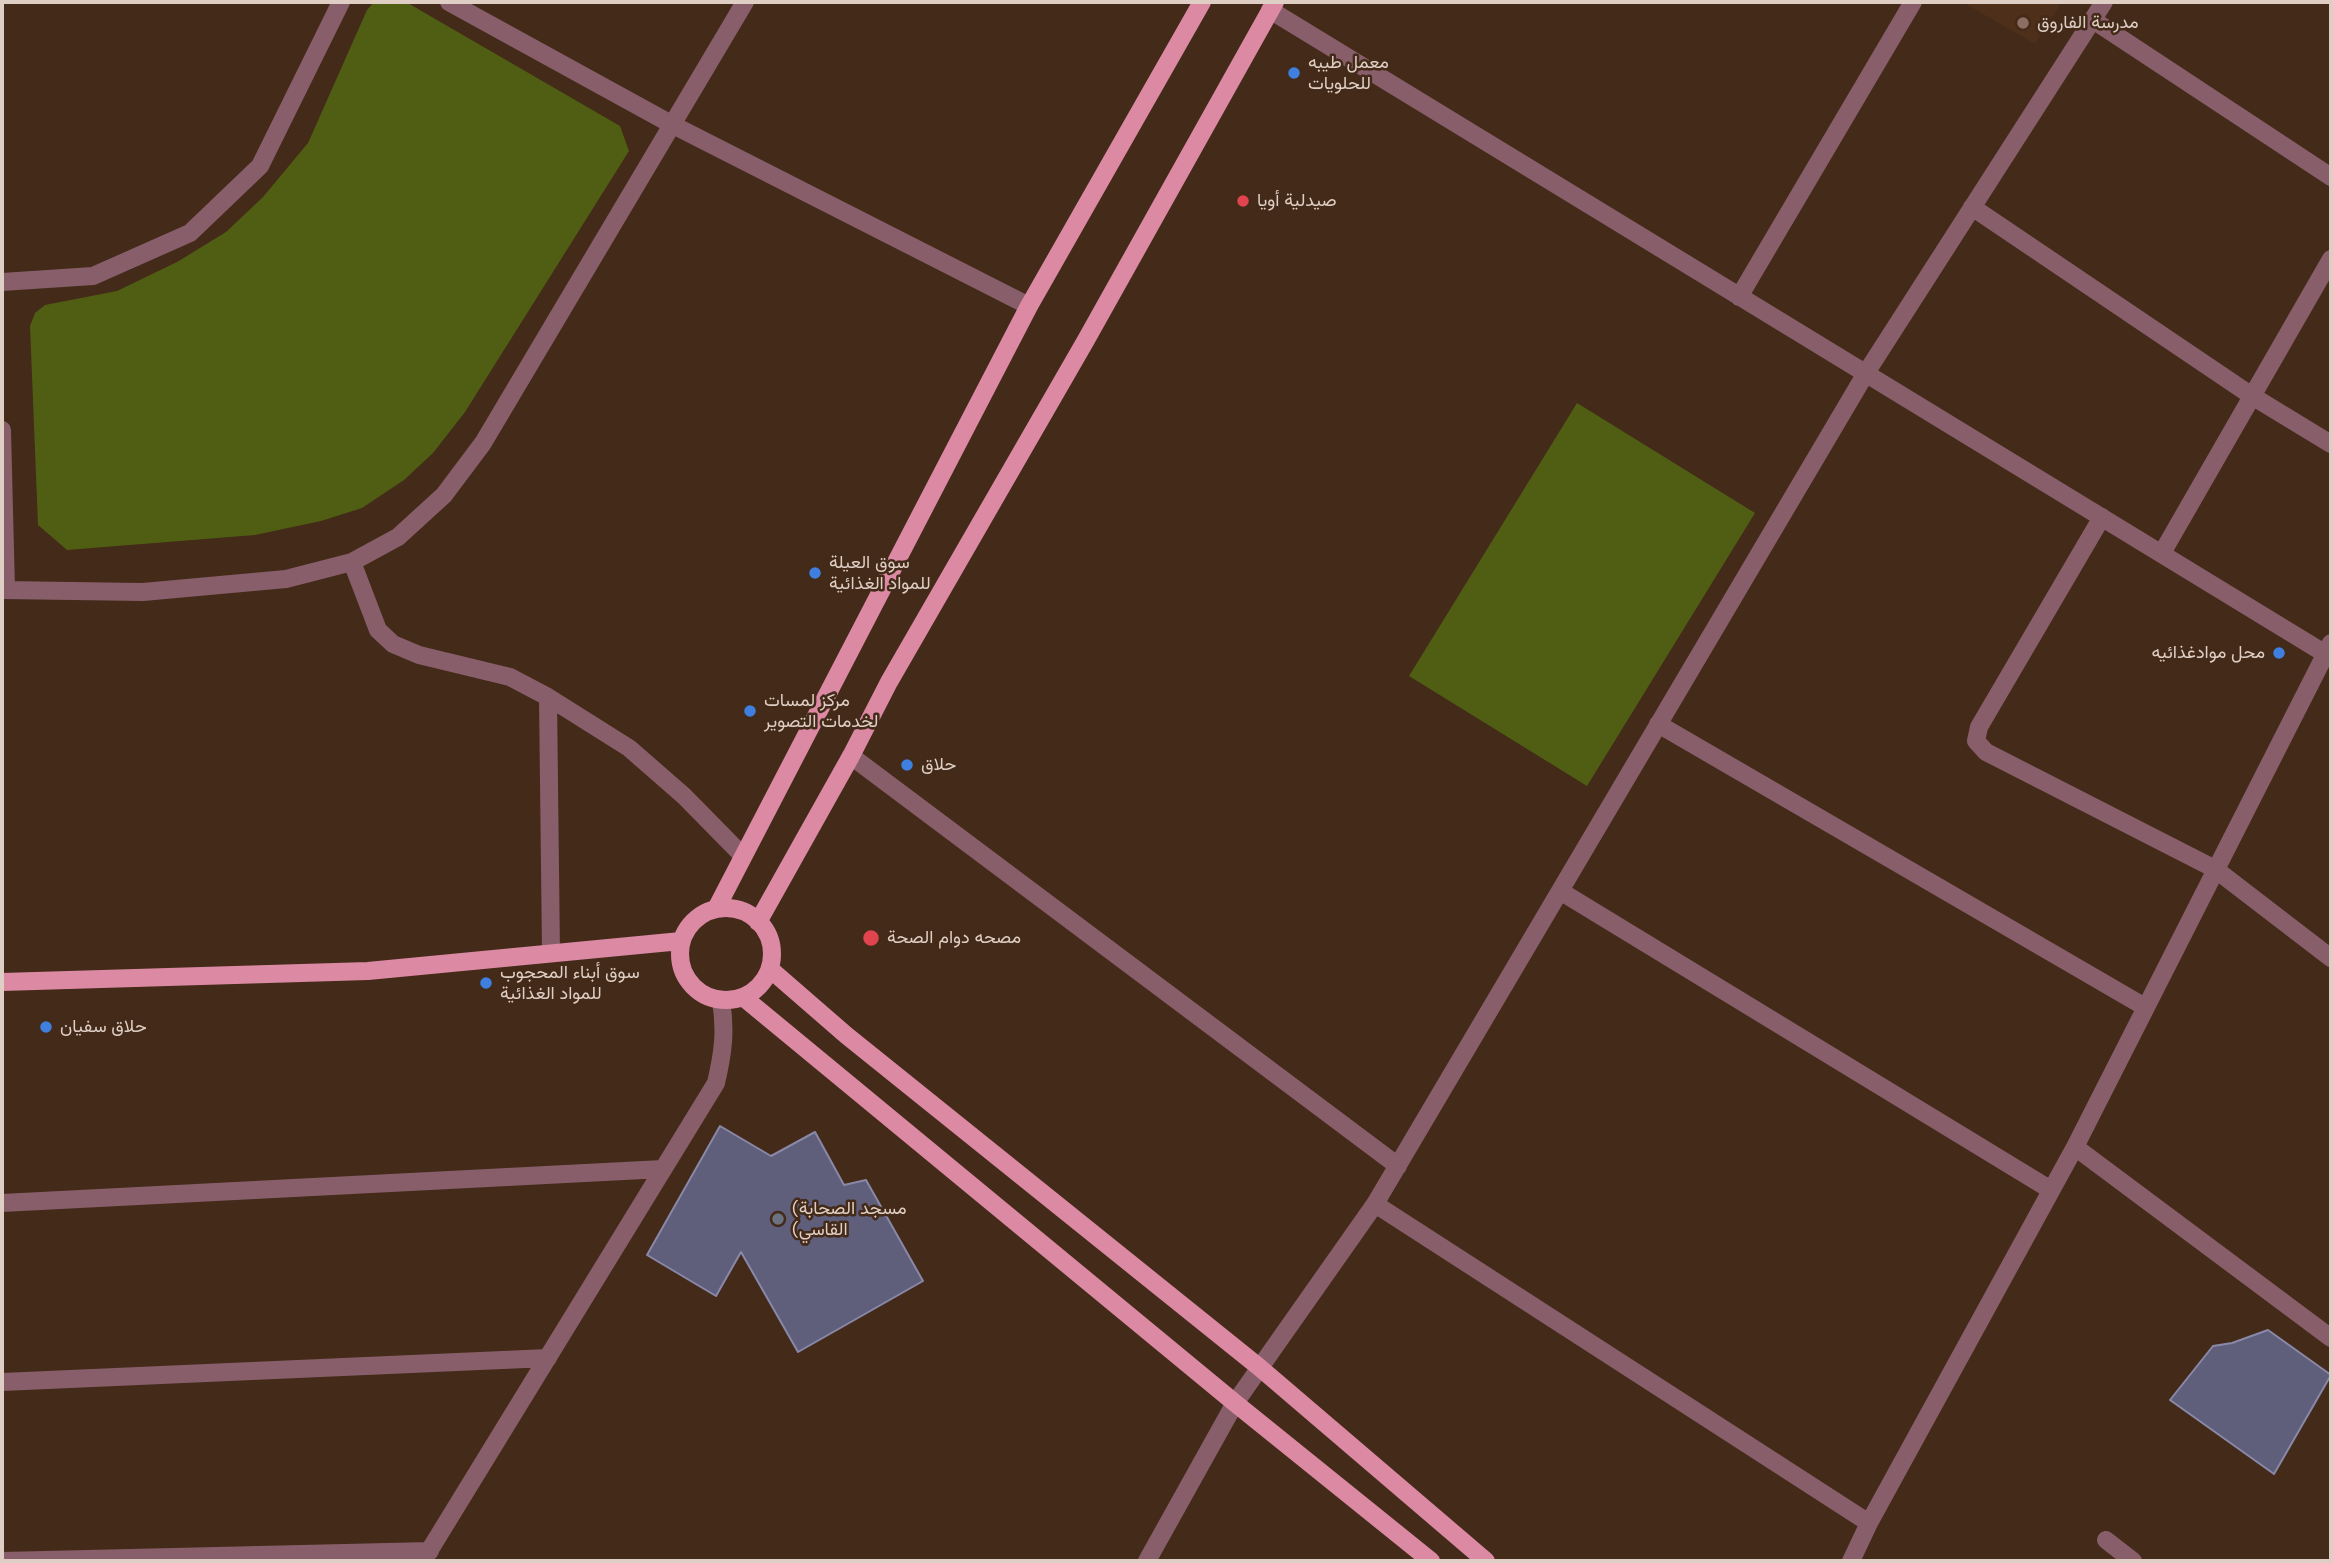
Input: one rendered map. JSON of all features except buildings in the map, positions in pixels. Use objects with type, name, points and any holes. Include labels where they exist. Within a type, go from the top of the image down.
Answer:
[{"type":"main road","points":[[716,909],[1029,306],[1202,2]]},
{"type":"main road","points":[[758,922],[852,756],[889,682],[1079,352],[1273,6]]},
{"type":"main road","points":[[716,909],[731,909],[746,913],[758,922],[768,935],[772,952],[770,969],[755,991],[743,997],[721,1001],[696,990],[685,976],[679,959],[681,941],[694,920],[716,909]]},
{"type":"main road","points":[[2,982],[368,971],[681,941]]},
{"type":"main road","points":[[770,969],[846,1035],[1259,1367],[1486,1561]]},
{"type":"main road","points":[[743,997],[1431,1561]]},
{"type":"street","points":[[2,282],[93,276],[190,233],[260,166],[341,2]]},
{"type":"street","points":[[449,2],[671,124],[1029,306]]},
{"type":"street","points":[[2,430],[4,590],[143,592],[286,579],[352,562],[398,537],[444,495],[483,443],[745,2]]},
{"type":"street","points":[[1739,297],[1913,2]]},
{"type":"street","points":[[1147,1561],[1235,1403],[1375,1204],[1398,1166],[1866,373],[2104,2]]},
{"type":"street","points":[[1273,6],[1739,297],[2162,553],[2328,648],[2075,1147],[1869,1523],[1851,1561]]},
{"type":"street","points":[[2093,20],[2331,177]]},
{"type":"street","points":[[1972,207],[2252,396],[2331,444]]},
{"type":"street","points":[[2162,553],[2331,259]]},
{"type":"street","points":[[2102,517],[1979,727],[1976,741],[1986,752],[2215,869],[2331,958]]},
{"type":"street","points":[[352,562],[377,630],[393,644],[419,655],[510,677],[548,697],[629,748],[684,796],[743,856]]},
{"type":"street","points":[[548,697],[551,953]]},
{"type":"street","points":[[1658,724],[2145,1007]]},
{"type":"street","points":[[852,756],[1398,1166]]},
{"type":"street","points":[[1560,891],[2051,1190]]},
{"type":"street","points":[[2,1561],[427,1556],[716,1083],[725,1025],[721,1001]]},
{"type":"street","points":[[2075,1147],[2331,1338]]},
{"type":"street","points":[[2,1203],[663,1169]]},
{"type":"street","points":[[1375,1204],[1869,1523]]},
{"type":"street","points":[[2,1382],[548,1358]]},
{"type":"street","points":[[2106,1540],[2133,1561]]},
{"type":"shaded area","name":"مدرسة الفاروق","points":[[1962,2],[2062,2],[2035,44]]},
{"type":"green space","points":[[374,2],[406,2],[620,126],[629,151],[465,412],[433,453],[404,480],[362,508],[321,521],[255,535],[67,550],[38,525],[30,326],[35,313],[45,305],[117,291],[177,262],[226,232],[263,197],[308,143],[367,10]]},
{"type":"green space","points":[[1577,403],[1755,513],[1587,786],[1409,676]]},
{"type":"place","name":"مدرسة الفاروق","points":[[2023,23]]},
{"type":"place","name":"معمل طيبه للحلويات","points":[[1294,73]]},
{"type":"place","name":"صيدلية أويا","points":[[1243,201]]},
{"type":"place","name":"سوق العيلة للمواد الغذائية","points":[[815,573]]},
{"type":"place","name":"محل موادغذائيه","points":[[2279,653]]},
{"type":"place","name":"مركز لمسات لخدمات التصوير","points":[[750,711]]},
{"type":"place","name":"حلاق","points":[[907,765]]},
{"type":"place","name":"مصحه دوام الصحة","points":[[871,938]]},
{"type":"place","name":"سوق أبناء المحجوب للمواد الغذائية","points":[[486,983]]},
{"type":"place","name":"حلاق سفيان","points":[[46,1027]]},
{"type":"place","name":"(مسجد الصحابة (القاسي","points":[[778,1219]]}]
